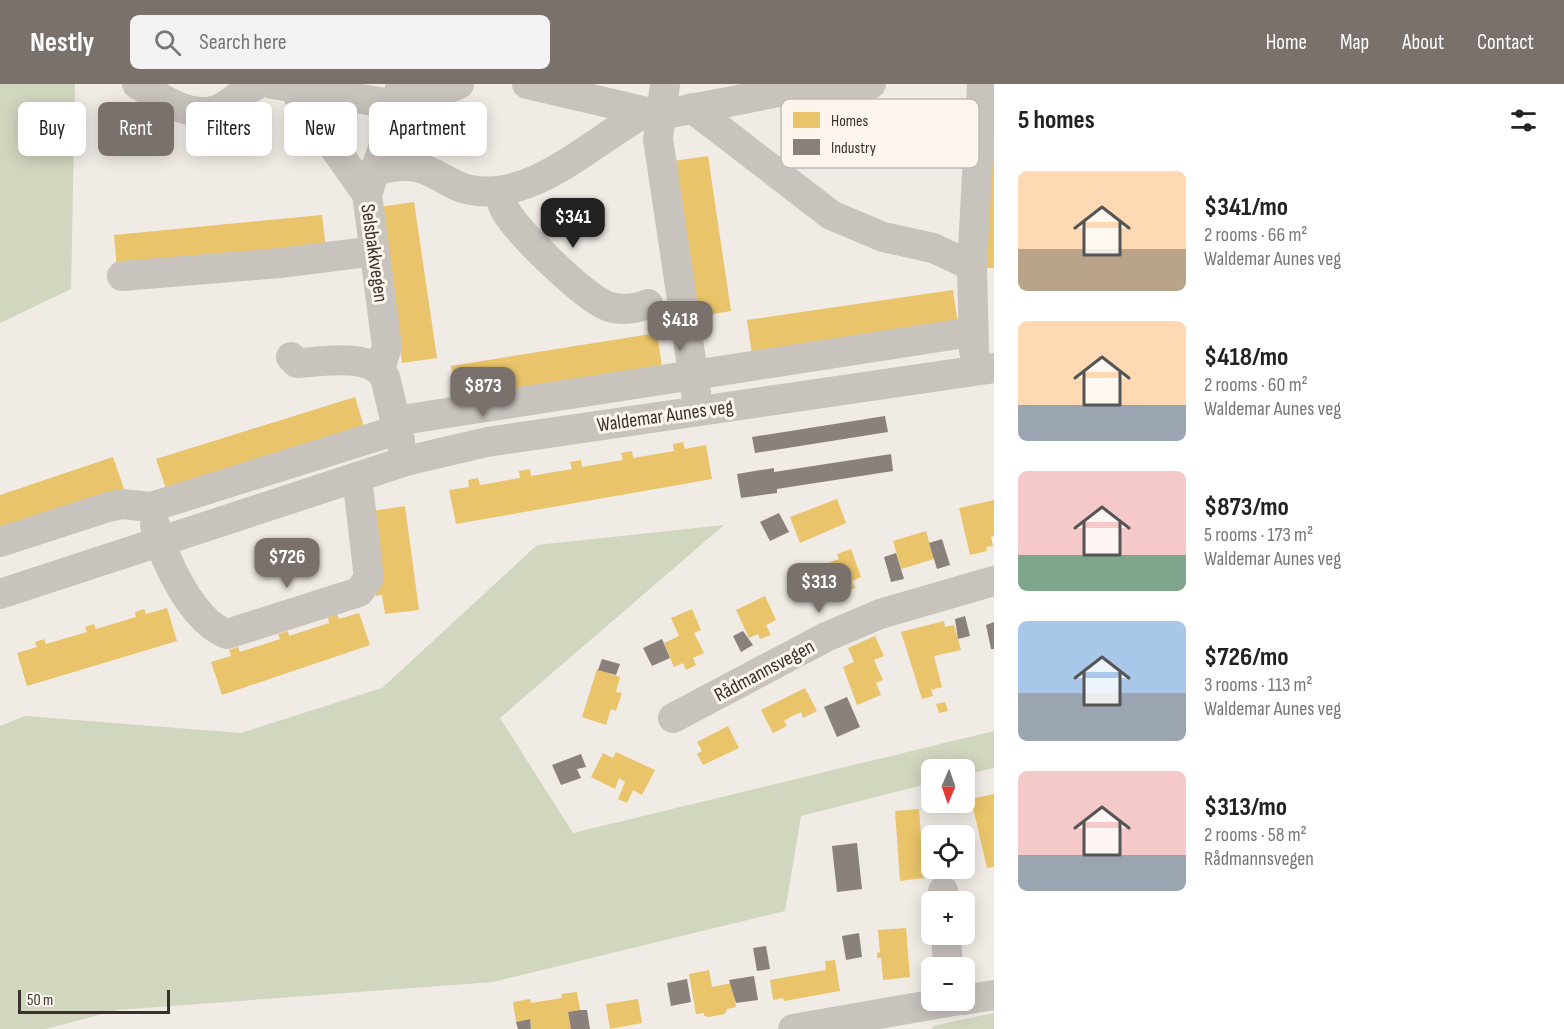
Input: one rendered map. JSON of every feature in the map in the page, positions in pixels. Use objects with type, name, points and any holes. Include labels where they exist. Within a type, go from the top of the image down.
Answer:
[{"type":"street","points":[[137,84],[188,110],[202,113],[222,108],[258,84]]},
{"type":"street","points":[[405,102],[433,95],[459,84]]},
{"type":"street","points":[[527,84],[652,114]]},
{"type":"street","points":[[665,84],[652,114],[658,139],[698,411]]},
{"type":"street","points":[[286,86],[371,182],[418,167],[467,190],[500,192],[525,185],[652,114],[805,86],[871,84]]},
{"type":"street","name":"Waldemar Aunes veg","points":[[979,139],[982,84]]},
{"type":"street","points":[[286,86],[385,102]]},
{"type":"street","points":[[692,108],[831,215],[883,237],[933,248],[972,266]]},
{"type":"street","name":"Selsbakkvegen","points":[[380,156],[371,182],[375,251],[387,346],[380,369]]},
{"type":"street","points":[[414,156],[418,167]]},
{"type":"street","name":"Waldemar Aunes veg","points":[[0,594],[406,461],[488,442],[985,369],[972,332],[972,266],[977,168]]},
{"type":"street","points":[[500,192],[505,210],[546,257],[584,291],[607,305],[620,309],[634,309],[648,304]]},
{"type":"street","points":[[122,276],[280,263],[375,251]]},
{"type":"street","name":"Waldemar Aunes veg","points":[[0,542],[108,507],[122,504],[151,507],[396,426],[693,374],[972,332]]},
{"type":"street","points":[[291,357],[297,363],[346,362],[371,364],[380,369],[385,377],[406,461]]},
{"type":"street","points":[[151,507],[160,543],[172,574],[211,628],[227,634],[359,592],[369,578],[357,477]]},
{"type":"street","name":"Rådmannsvegen","points":[[674,718],[826,637],[880,614],[994,581]]},
{"type":"street","points":[[975,998],[994,995]]},
{"type":"street","points":[[793,1029],[921,1007]]},
{"type":"green space","points":[[0,84],[75,84],[75,102],[18,102],[18,156],[74,156],[71,289],[0,323]]},
{"type":"green space","points":[[724,525],[500,718],[573,833],[994,731],[994,768],[975,773],[975,759],[921,759],[921,786],[801,816],[785,911],[493,982],[118,1010],[46,1029],[0,1029],[0,726],[25,716],[241,733],[382,688],[537,545]]},
{"type":"green space","points":[[994,1013],[994,1029],[932,1029],[933,1026]]},
{"type":"building: Homes","points":[[994,111],[994,268],[983,268]]},
{"type":"building: Homes","points":[[708,156],[731,311],[695,317],[673,161]]},
{"type":"building: Homes","points":[[414,202],[437,358],[402,363],[379,207]]},
{"type":"building: Homes","points":[[322,215],[326,249],[117,270],[114,235]]},
{"type":"building: Homes","points":[[953,290],[958,325],[752,355],[747,320]]},
{"type":"building: Homes","points":[[657,333],[662,367],[457,400],[451,366]]},
{"type":"building: Homes","points":[[355,397],[365,430],[167,492],[156,459]]},
{"type":"building: Homes","points":[[683,442],[685,449],[706,445],[712,479],[456,524],[449,490],[469,487],[468,480],[478,478],[480,485],[520,478],[519,471],[530,469],[531,476],[572,469],[570,462],[581,460],[582,467],[623,460],[621,453],[632,451],[633,458],[674,451],[673,444]]},
{"type":"building: Homes","points":[[113,457],[124,489],[0,538],[0,495]]},
{"type":"building: Homes","points":[[837,499],[846,523],[800,543],[790,517]]},
{"type":"building: Homes","points":[[994,500],[994,536],[991,537],[993,546],[986,547],[987,551],[970,555],[959,508]]},
{"type":"building: Homes","points":[[405,506],[419,610],[385,614],[382,595],[376,596],[372,511]]},
{"type":"building: Homes","points":[[926,531],[934,559],[901,569],[893,541]]},
{"type":"building: Homes","points":[[851,549],[861,577],[852,581],[855,588],[830,597],[828,593],[811,596],[806,583],[813,580],[809,570],[839,559],[837,554]]},
{"type":"building: Homes","points":[[765,596],[776,620],[766,625],[771,635],[760,639],[758,634],[749,638],[736,610]]},
{"type":"building: Homes","points":[[167,608],[177,641],[27,686],[17,653],[37,647],[35,642],[44,639],[46,644],[87,632],[85,627],[94,624],[96,629],[136,617],[135,612],[144,609],[146,614]]},
{"type":"building: Homes","points":[[692,609],[701,630],[694,633],[704,653],[693,658],[696,665],[686,670],[683,663],[674,667],[664,643],[679,636],[671,618]]},
{"type":"building: Homes","points":[[359,613],[370,645],[222,695],[211,662],[231,656],[229,650],[238,647],[240,652],[280,639],[278,634],[288,631],[289,636],[329,623],[328,618],[337,614],[339,619]]},
{"type":"building: Homes","points":[[944,621],[945,627],[954,625],[961,650],[934,656],[942,687],[931,690],[933,696],[922,699],[901,632]]},
{"type":"building: Homes","points":[[875,636],[884,656],[874,660],[883,680],[876,683],[881,695],[857,705],[843,667],[854,662],[848,648]]},
{"type":"building: Homes","points":[[597,669],[620,677],[616,692],[622,693],[616,711],[611,709],[606,725],[582,717]]},
{"type":"building: Homes","points":[[805,688],[817,711],[803,718],[801,712],[792,716],[784,721],[787,726],[773,733],[761,710]]},
{"type":"building: Homes","points":[[945,702],[948,711],[939,713],[936,704]]},
{"type":"building: Homes","points":[[728,726],[739,748],[703,765],[697,754],[702,751],[697,742]]},
{"type":"building: Homes","points":[[616,752],[655,770],[642,795],[633,790],[627,803],[618,799],[625,782],[619,778],[615,789],[591,777],[603,753],[613,758]]},
{"type":"building: Homes","points":[[994,794],[994,867],[987,868],[974,813],[975,798]]},
{"type":"building: Homes","points":[[919,809],[921,878],[900,881],[895,811]]},
{"type":"building: Homes","points":[[906,928],[910,977],[883,980],[881,958],[877,958],[877,953],[880,952],[878,930]]},
{"type":"building: Homes","points":[[835,960],[840,991],[784,1001],[783,998],[773,1000],[770,980],[826,970],[825,961]]},
{"type":"building: Homes","points":[[709,970],[712,987],[732,983],[736,1007],[727,1009],[725,1014],[709,1017],[704,1016],[704,1013],[696,1014],[689,974]]},
{"type":"building: Homes","points":[[577,992],[580,1010],[568,1012],[571,1029],[531,1029],[530,1019],[516,1022],[513,1002],[530,999],[531,1003],[562,998],[561,994]]},
{"type":"building: Homes","points":[[638,999],[642,1023],[610,1029],[606,1004]]},
{"type":"building: Industry","points":[[885,416],[888,432],[755,453],[752,437]]},
{"type":"building: Industry","points":[[891,454],[893,471],[777,489],[777,493],[741,498],[737,474],[774,468],[774,472]]},
{"type":"building: Industry","points":[[779,513],[789,532],[770,541],[760,522]]},
{"type":"building: Industry","points":[[942,539],[950,565],[937,569],[929,543]]},
{"type":"building: Industry","points":[[896,553],[904,579],[891,582],[884,557]]},
{"type":"building: Industry","points":[[965,616],[970,636],[958,639],[955,619]]},
{"type":"building: Industry","points":[[994,622],[994,649],[991,649],[986,625]]},
{"type":"building: Industry","points":[[743,631],[753,645],[741,652],[733,636]]},
{"type":"building: Industry","points":[[662,639],[670,658],[652,666],[643,648]]},
{"type":"building: Industry","points":[[602,659],[620,664],[616,675],[598,670]]},
{"type":"building: Industry","points":[[847,697],[860,727],[837,737],[824,707]]},
{"type":"building: Industry","points":[[581,754],[586,767],[577,769],[581,778],[561,785],[552,765]]},
{"type":"building: Industry","points":[[857,843],[862,889],[837,892],[832,846]]},
{"type":"building: Industry","points":[[859,933],[862,957],[846,960],[842,936]]},
{"type":"building: Industry","points":[[766,946],[770,969],[757,971],[753,948]]},
{"type":"building: Industry","points":[[754,976],[758,1000],[736,1003],[729,980]]},
{"type":"building: Industry","points":[[687,979],[691,1002],[671,1006],[667,983]]},
{"type":"building: Industry","points":[[587,1010],[590,1029],[571,1029],[568,1012]]},
{"type":"building: Industry","points":[[530,1019],[531,1029],[518,1029],[516,1022]]}]
